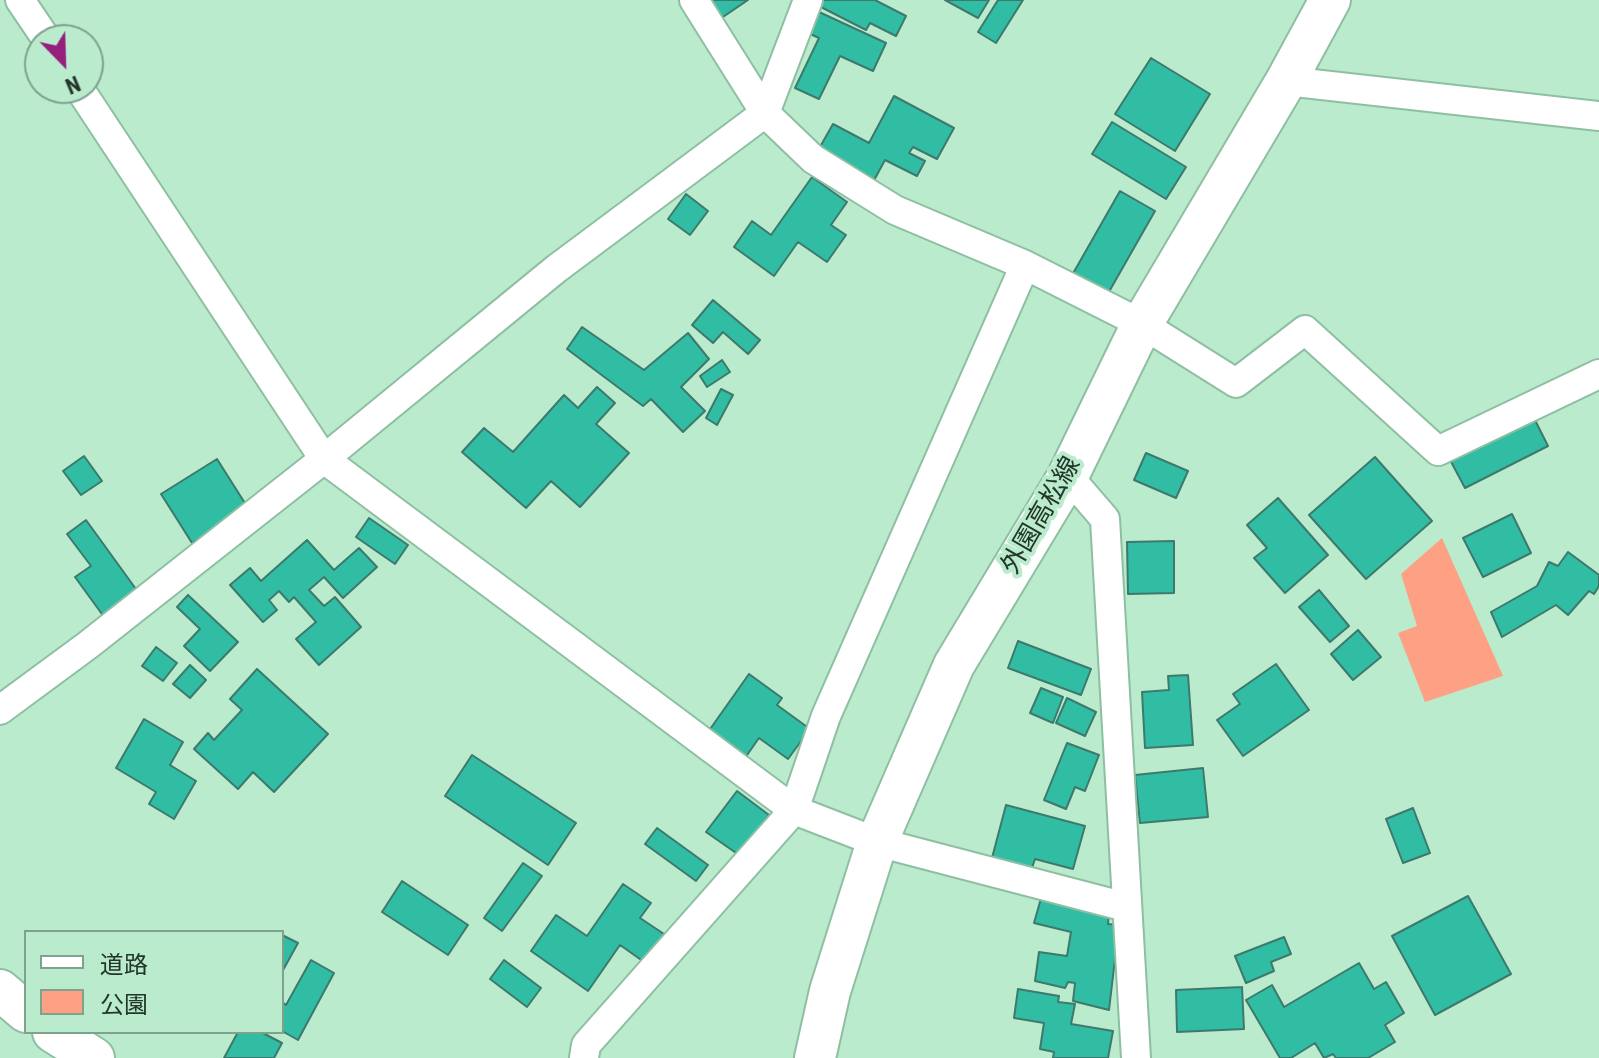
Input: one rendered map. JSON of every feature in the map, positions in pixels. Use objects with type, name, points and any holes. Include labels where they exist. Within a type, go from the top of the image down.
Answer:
[{"type":"main road","name":"外園高松線","points":[[815,1058],[830,991],[877,842],[954,665],[1068,476],[1142,324],[1286,81],[1330,0]]},
{"type":"main road","points":[[0,990],[24,1010]]},
{"type":"main road","points":[[56,1034],[94,1058]]},
{"type":"street","points":[[20,0],[36,24]]},
{"type":"street","points":[[694,0],[765,113],[813,159],[895,210],[1025,265],[1142,324],[1236,383],[1305,330],[1438,451],[1599,374]]},
{"type":"street","points":[[0,710],[88,645],[324,459],[556,269],[765,113],[808,0]]},
{"type":"street","points":[[1286,81],[1599,116]]},
{"type":"street","points":[[90,104],[324,459],[794,810],[877,842],[1126,907]]},
{"type":"street","points":[[584,1058],[586,1045],[794,810],[826,716],[1025,265]]},
{"type":"street","points":[[1068,476],[1105,519],[1136,1058]]},
{"type":"green space","points":[[1442,538],[1503,676],[1425,702],[1398,633],[1417,626],[1401,574]]},
{"type":"building","points":[[707,0],[748,0],[720,19]]},
{"type":"building","points":[[820,0],[875,0],[906,16],[896,36],[870,23],[866,30],[817,5]]},
{"type":"building","points":[[945,0],[989,0],[978,18]]},
{"type":"building","points":[[998,0],[1023,0],[996,43],[978,32]]},
{"type":"building","points":[[819,12],[886,43],[873,71],[840,56],[819,99],[795,88],[819,38],[808,33]]},
{"type":"building","points":[[1151,58],[1210,94],[1175,151],[1115,114]]},
{"type":"building","points":[[894,96],[954,128],[937,159],[913,147],[909,153],[925,161],[917,176],[885,160],[872,184],[816,154],[833,124],[869,143]]},
{"type":"building","points":[[1112,122],[1186,167],[1166,199],[1092,154]]},
{"type":"building","points":[[812,177],[847,202],[831,225],[846,235],[827,262],[798,242],[774,276],[734,247],[752,221],[771,235]]},
{"type":"building","points":[[1120,191],[1155,211],[1106,297],[1071,277]]},
{"type":"building","points":[[686,194],[708,211],[690,235],[668,219]]},
{"type":"building","points":[[713,300],[760,340],[748,354],[723,332],[713,343],[692,325]]},
{"type":"building","points":[[582,327],[644,370],[688,333],[709,359],[681,387],[705,411],[683,432],[651,399],[643,406],[567,349]]},
{"type":"building","points":[[722,360],[730,372],[707,387],[700,376]]},
{"type":"building","points":[[597,387],[615,403],[596,424],[629,453],[580,507],[551,481],[526,508],[462,452],[484,428],[513,452],[564,395],[578,408]]},
{"type":"building","points":[[721,389],[733,395],[717,425],[706,418]]},
{"type":"building","points":[[1532,414],[1548,446],[1465,488],[1448,456]]},
{"type":"building","points":[[1146,453],[1188,471],[1176,498],[1134,480]]},
{"type":"building","points":[[84,456],[102,481],[81,495],[63,471]]},
{"type":"building","points":[[1375,457],[1432,521],[1366,579],[1309,515]]},
{"type":"building","points":[[217,459],[248,508],[192,543],[161,494]]},
{"type":"building","points":[[1278,498],[1328,555],[1285,593],[1254,558],[1267,548],[1247,525]]},
{"type":"building","points":[[1512,514],[1531,553],[1483,577],[1463,538]]},
{"type":"building","points":[[369,518],[408,545],[395,564],[356,537]]},
{"type":"building","points":[[86,520],[141,596],[107,621],[75,577],[91,566],[67,534]]},
{"type":"building","points":[[307,540],[334,570],[359,548],[377,567],[343,598],[324,577],[309,590],[324,606],[335,597],[361,627],[319,665],[296,639],[316,622],[294,597],[289,602],[279,591],[269,600],[277,610],[263,622],[230,585],[250,568],[261,581]]},
{"type":"building","points":[[1174,541],[1174,593],[1128,594],[1127,542]]},
{"type":"building","points":[[1568,552],[1599,575],[1599,586],[1594,594],[1589,591],[1568,615],[1556,605],[1502,637],[1491,612],[1537,586],[1549,562],[1558,566]]},
{"type":"building","points":[[1319,590],[1349,626],[1330,642],[1299,607]]},
{"type":"building","points":[[188,595],[238,642],[210,671],[184,646],[200,629],[177,607]]},
{"type":"building","points":[[1358,630],[1381,657],[1353,680],[1331,654]]},
{"type":"building","points":[[1018,641],[1091,669],[1081,695],[1008,668]]},
{"type":"building","points":[[156,647],[177,663],[163,681],[142,666]]},
{"type":"building","points":[[1276,664],[1309,710],[1243,756],[1217,720],[1240,704],[1233,694]]},
{"type":"building","points":[[190,665],[206,680],[190,698],[173,684]]},
{"type":"building","points":[[257,669],[328,734],[274,792],[253,772],[238,789],[194,749],[208,733],[214,740],[242,710],[230,699]]},
{"type":"building","points":[[749,674],[782,698],[777,705],[810,729],[788,759],[759,738],[745,758],[708,732]]},
{"type":"building","points":[[1188,675],[1193,745],[1145,748],[1142,692],[1169,690],[1168,676]]},
{"type":"building","points":[[1041,688],[1063,697],[1053,723],[1030,713]]},
{"type":"building","points":[[1067,698],[1096,712],[1085,736],[1056,723]]},
{"type":"building","points":[[144,719],[183,742],[170,765],[196,781],[174,819],[149,804],[156,792],[116,768]]},
{"type":"building","points":[[1067,743],[1099,755],[1085,791],[1075,787],[1066,809],[1044,800]]},
{"type":"building","points":[[472,755],[576,823],[548,865],[445,796]]},
{"type":"building","points":[[1203,768],[1208,817],[1140,823],[1135,775]]},
{"type":"building","points":[[737,791],[769,815],[739,855],[706,832]]},
{"type":"building","points":[[1006,805],[1085,826],[1073,869],[1035,859],[1032,868],[992,858]]},
{"type":"building","points":[[1413,808],[1430,853],[1403,863],[1386,819]]},
{"type":"building","points":[[657,828],[708,865],[696,881],[645,844]]},
{"type":"building","points":[[523,863],[542,876],[502,931],[484,918]]},
{"type":"building","points":[[402,881],[468,925],[448,955],[382,912]]},
{"type":"building","points":[[623,884],[651,903],[640,918],[667,936],[647,964],[620,945],[588,991],[531,951],[556,915],[587,936]]},
{"type":"building","points":[[1042,895],[1109,913],[1108,924],[1119,925],[1109,1010],[1073,1001],[1075,983],[1068,982],[1065,988],[1035,981],[1039,952],[1067,956],[1071,932],[1034,923]]},
{"type":"building","points":[[1468,896],[1511,974],[1435,1015],[1392,936]]},
{"type":"building","points":[[284,936],[298,943],[284,968]]},
{"type":"building","points":[[1284,937],[1291,954],[1271,962],[1274,971],[1246,983],[1235,956]]},
{"type":"building","points":[[311,960],[334,973],[298,1040],[284,1032],[284,1004],[286,1005]]},
{"type":"building","points":[[504,960],[541,988],[527,1007],[490,979]]},
{"type":"building","points":[[1359,963],[1374,989],[1386,982],[1404,1013],[1385,1025],[1395,1042],[1368,1058],[1336,1058],[1333,1054],[1324,1058],[1315,1043],[1291,1058],[1280,1058],[1246,1000],[1272,985],[1284,1007]]},
{"type":"building","points":[[1242,987],[1244,1029],[1177,1032],[1176,990]]},
{"type":"building","points":[[1018,989],[1059,996],[1058,1002],[1075,1004],[1071,1024],[1113,1031],[1108,1058],[1053,1058],[1054,1052],[1040,1049],[1044,1023],[1014,1018]]},
{"type":"building","points":[[237,1034],[265,1034],[282,1043],[274,1058],[224,1058]]}]
